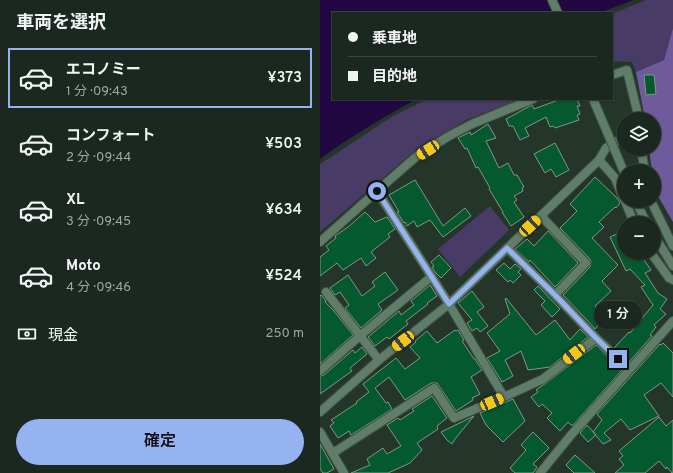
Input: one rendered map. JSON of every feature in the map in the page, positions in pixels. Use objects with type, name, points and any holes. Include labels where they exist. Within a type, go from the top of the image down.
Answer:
[{"type":"street","points":[[552,0],[558,12]]},
{"type":"street","points":[[613,75],[627,70],[637,112]]},
{"type":"street","points":[[320,242],[418,156],[449,136],[472,124],[531,100]]},
{"type":"street","points":[[593,100],[621,164]]},
{"type":"street","points":[[320,412],[379,360],[449,304],[598,160],[606,148],[617,141]]},
{"type":"street","points":[[598,160],[615,178],[617,183]]},
{"type":"street","points":[[377,191],[449,304],[504,397]]},
{"type":"street","points":[[654,208],[673,246]]},
{"type":"street","points":[[541,216],[586,264],[555,295]]},
{"type":"street","points":[[661,246],[673,266]]},
{"type":"street","points":[[507,248],[596,338],[629,369]]},
{"type":"street","points":[[656,260],[669,278],[673,280]]},
{"type":"street","points":[[320,371],[361,335],[432,277]]},
{"type":"street","points":[[326,292],[379,360]]},
{"type":"street","points":[[540,473],[629,369],[673,322]]},
{"type":"street","points":[[333,453],[434,388],[454,418],[543,379],[596,338]]},
{"type":"street","points":[[320,432],[344,473]]},
{"type":"shaded area","points":[[320,0],[634,0],[602,12],[332,12],[332,100],[415,100],[368,127],[320,159]]},
{"type":"shaded area","points":[[646,0],[673,0],[673,28],[664,60],[636,72],[632,62],[613,61],[613,14]]},
{"type":"shaded area","points":[[673,28],[673,222],[661,201],[661,164],[651,164],[650,156],[661,156],[661,112],[644,112],[636,72],[664,60]]},
{"type":"shaded area","points":[[426,100],[518,100],[468,119],[417,149],[320,232],[320,164],[393,116]]},
{"type":"shaded area","points":[[490,206],[509,230],[460,277],[438,249]]},
{"type":"building","points":[[644,75],[654,75],[656,94],[646,95]]},
{"type":"building","points":[[558,100],[577,100],[580,106],[577,106],[580,114],[577,115],[579,120],[555,128],[553,126],[550,127],[546,117],[525,128],[529,136],[520,140],[513,126],[509,126],[506,119],[532,105],[534,109]]},
{"type":"building","points":[[488,124],[496,138],[486,141],[499,168],[508,163],[514,175],[517,175],[524,187],[522,188],[523,191],[514,196],[517,200],[514,202],[524,217],[511,226],[478,167],[476,168],[467,148],[465,149],[458,138],[470,132],[471,135]]},
{"type":"building","points":[[555,143],[569,170],[556,177],[551,169],[545,173],[534,154]]},
{"type":"building","points":[[595,177],[617,198],[617,207],[599,222],[604,227],[592,238],[618,265],[602,281],[611,291],[595,306],[606,316],[595,329],[563,295],[590,267],[591,262],[590,259],[560,228],[577,211],[570,204]]},
{"type":"building","points":[[415,180],[443,226],[465,208],[471,216],[443,237],[430,220],[417,227],[414,221],[407,226],[397,212],[399,212],[389,195]]},
{"type":"building","points":[[365,212],[375,222],[387,217],[395,229],[388,234],[390,237],[371,252],[376,258],[366,266],[361,258],[343,270],[337,263],[320,276],[320,257],[329,250],[326,246],[336,238],[335,236]]},
{"type":"building","points":[[548,231],[578,263],[555,287],[530,260],[529,262],[515,249],[527,239],[534,246]]},
{"type":"building","points":[[617,234],[617,252],[610,237]]},
{"type":"building","points":[[439,255],[451,268],[441,278],[435,272],[432,267],[434,266],[431,262]]},
{"type":"building","points":[[621,260],[644,260],[651,270],[645,273],[658,293],[667,299],[660,309],[666,314],[654,325],[656,327],[650,335],[652,336],[629,362],[614,348],[629,332],[630,333],[653,305],[641,287],[645,285],[630,269],[626,271]]},
{"type":"building","points":[[504,263],[510,269],[515,264],[521,269],[518,272],[521,275],[513,283],[510,280],[508,282],[496,270]]},
{"type":"building","points":[[385,272],[398,290],[378,304],[382,310],[361,328],[345,308],[349,305],[340,292],[335,295],[330,288],[348,275],[362,296],[375,286],[372,282]]},
{"type":"building","points":[[430,285],[437,296],[406,321],[408,324],[389,339],[387,337],[375,346],[368,337],[399,311],[401,315],[414,305],[411,301]]},
{"type":"building","points":[[538,286],[560,309],[552,317],[541,305],[545,301],[534,290]]},
{"type":"building","points":[[472,291],[484,307],[477,312],[488,326],[480,332],[477,328],[472,331],[467,323],[472,320],[458,303]]},
{"type":"building","points":[[321,295],[326,301],[325,302],[353,335],[320,364],[320,296]]},
{"type":"building","points":[[506,298],[536,335],[555,320],[570,340],[580,329],[588,337],[550,367],[528,370],[521,351],[505,360],[513,376],[502,382],[487,358],[500,351],[487,333],[510,314],[505,299]]},
{"type":"building","points":[[455,330],[458,330],[464,340],[462,341],[482,370],[471,377],[480,394],[472,398],[473,400],[456,411],[437,383],[431,383],[405,400],[389,377],[375,388],[386,403],[388,402],[392,409],[351,435],[349,431],[338,438],[330,426],[334,423],[331,420],[357,403],[356,402],[369,392],[363,384],[396,358],[405,369],[420,358],[410,347],[427,331],[437,343]]},
{"type":"building","points":[[663,343],[673,353],[673,397],[661,383],[644,395],[659,416],[630,430],[621,419],[604,433],[611,440],[603,444],[593,432],[602,420],[597,414],[660,344],[661,345]]},
{"type":"building","points":[[596,345],[622,370],[573,425],[568,422],[560,431],[547,418],[552,413],[542,404],[539,407],[531,397],[538,392],[536,390]]},
{"type":"building","points":[[362,347],[367,354],[350,368],[352,371],[320,394],[320,376],[324,375],[353,350],[355,353]]},
{"type":"building","points":[[432,396],[447,418],[437,426],[438,429],[417,443],[422,450],[410,463],[388,473],[351,473],[370,465],[367,459],[383,448],[387,454],[401,446],[387,425],[398,418],[400,420],[414,411],[412,409]]},
{"type":"building","points":[[513,399],[525,421],[503,442],[486,425],[480,413]]},
{"type":"building","points":[[474,416],[452,444],[441,432]]},
{"type":"building","points":[[659,417],[666,426],[673,420],[673,473],[667,467],[666,469],[659,461],[645,473],[615,473],[624,465],[619,459],[623,456],[619,451]]},
{"type":"building","points":[[587,425],[596,435],[588,442],[580,433]]},
{"type":"building","points":[[533,432],[549,448],[533,464],[537,467],[533,473],[515,473],[510,468],[526,450],[521,445]]},
{"type":"building","points":[[320,444],[334,469],[327,473],[323,473],[320,469]]},
{"type":"building","points":[[575,455],[595,473],[574,473],[566,465]]},
{"type":"route","points":[[377,191],[449,304],[507,248],[618,359]]}]
